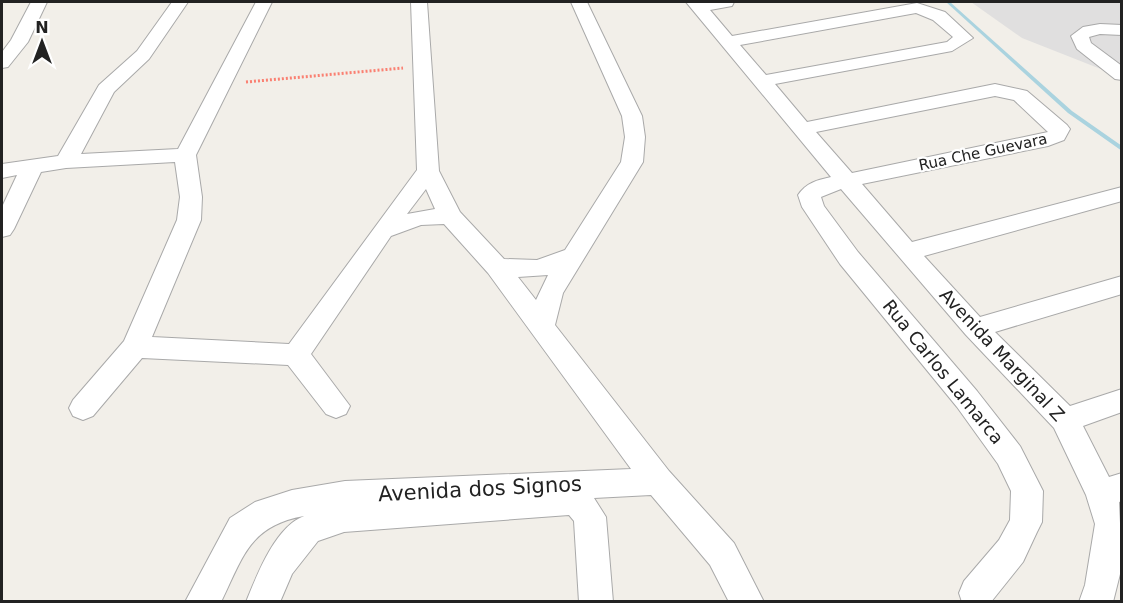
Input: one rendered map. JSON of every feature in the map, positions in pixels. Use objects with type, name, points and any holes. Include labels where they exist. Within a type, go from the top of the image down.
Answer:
[{"type":"street","points":[[2,63],[19,42],[39,2]]},
{"type":"street","points":[[66,161],[106,89],[143,56],[180,2]]},
{"type":"street","points":[[83,408],[135,347],[189,220],[191,197],[185,155],[264,2]]},
{"type":"street","points":[[419,2],[428,171],[450,216],[497,267],[658,482],[722,554],[747,602]]},
{"type":"street","points":[[542,326],[551,292],[570,257],[622,181],[632,162],[635,137],[632,116],[579,2]]},
{"type":"street","points":[[696,4],[726,2]]},
{"type":"street","points":[[696,4],[727,42],[805,128],[907,252],[1122,194]]},
{"type":"street","points":[[727,42],[917,8],[927,9],[939,16],[964,38],[952,46],[762,81]]},
{"type":"street","points":[[1122,30],[1098,28],[1085,31],[1080,36],[1083,45],[1122,75]]},
{"type":"street","name":"Rua Che Guevara","points":[[805,128],[995,90],[1020,95],[1060,129],[1057,136],[1041,142],[847,181]]},
{"type":"street","points":[[2,171],[66,161],[185,155]]},
{"type":"street","points":[[2,229],[33,165]]},
{"type":"street","points":[[296,355],[383,230],[428,171]]},
{"type":"street","name":"Rua Carlos Lamarca","points":[[847,181],[817,188],[809,195],[813,207],[849,258],[967,399],[1002,446],[1027,491],[1026,522],[1011,551],[976,593]]},
{"type":"street","points":[[383,230],[419,218],[450,216]]},
{"type":"street","name":"Avenida Marginal Z","points":[[907,252],[975,328],[1065,420],[1111,490],[1116,528],[1096,602]]},
{"type":"street","points":[[497,267],[522,271],[538,269],[570,257]]},
{"type":"street","points":[[975,328],[1122,285]]},
{"type":"street","points":[[135,347],[296,355],[336,406]]},
{"type":"street","points":[[1065,420],[1122,400]]},
{"type":"street","name":"Avenida dos Signos","points":[[202,602],[241,529],[266,512],[292,504],[345,495],[658,482]]},
{"type":"street","points":[[262,602],[280,563],[307,531],[344,517],[571,501],[582,506],[590,518],[596,602]]},
{"type":"path","points":[[224,83],[424,66]]},
{"type":"shaded area","points":[[971,2],[1121,2],[1121,77],[1022,38]]},
{"type":"waterway","points":[[948,2],[1070,112],[1122,149]]}]
